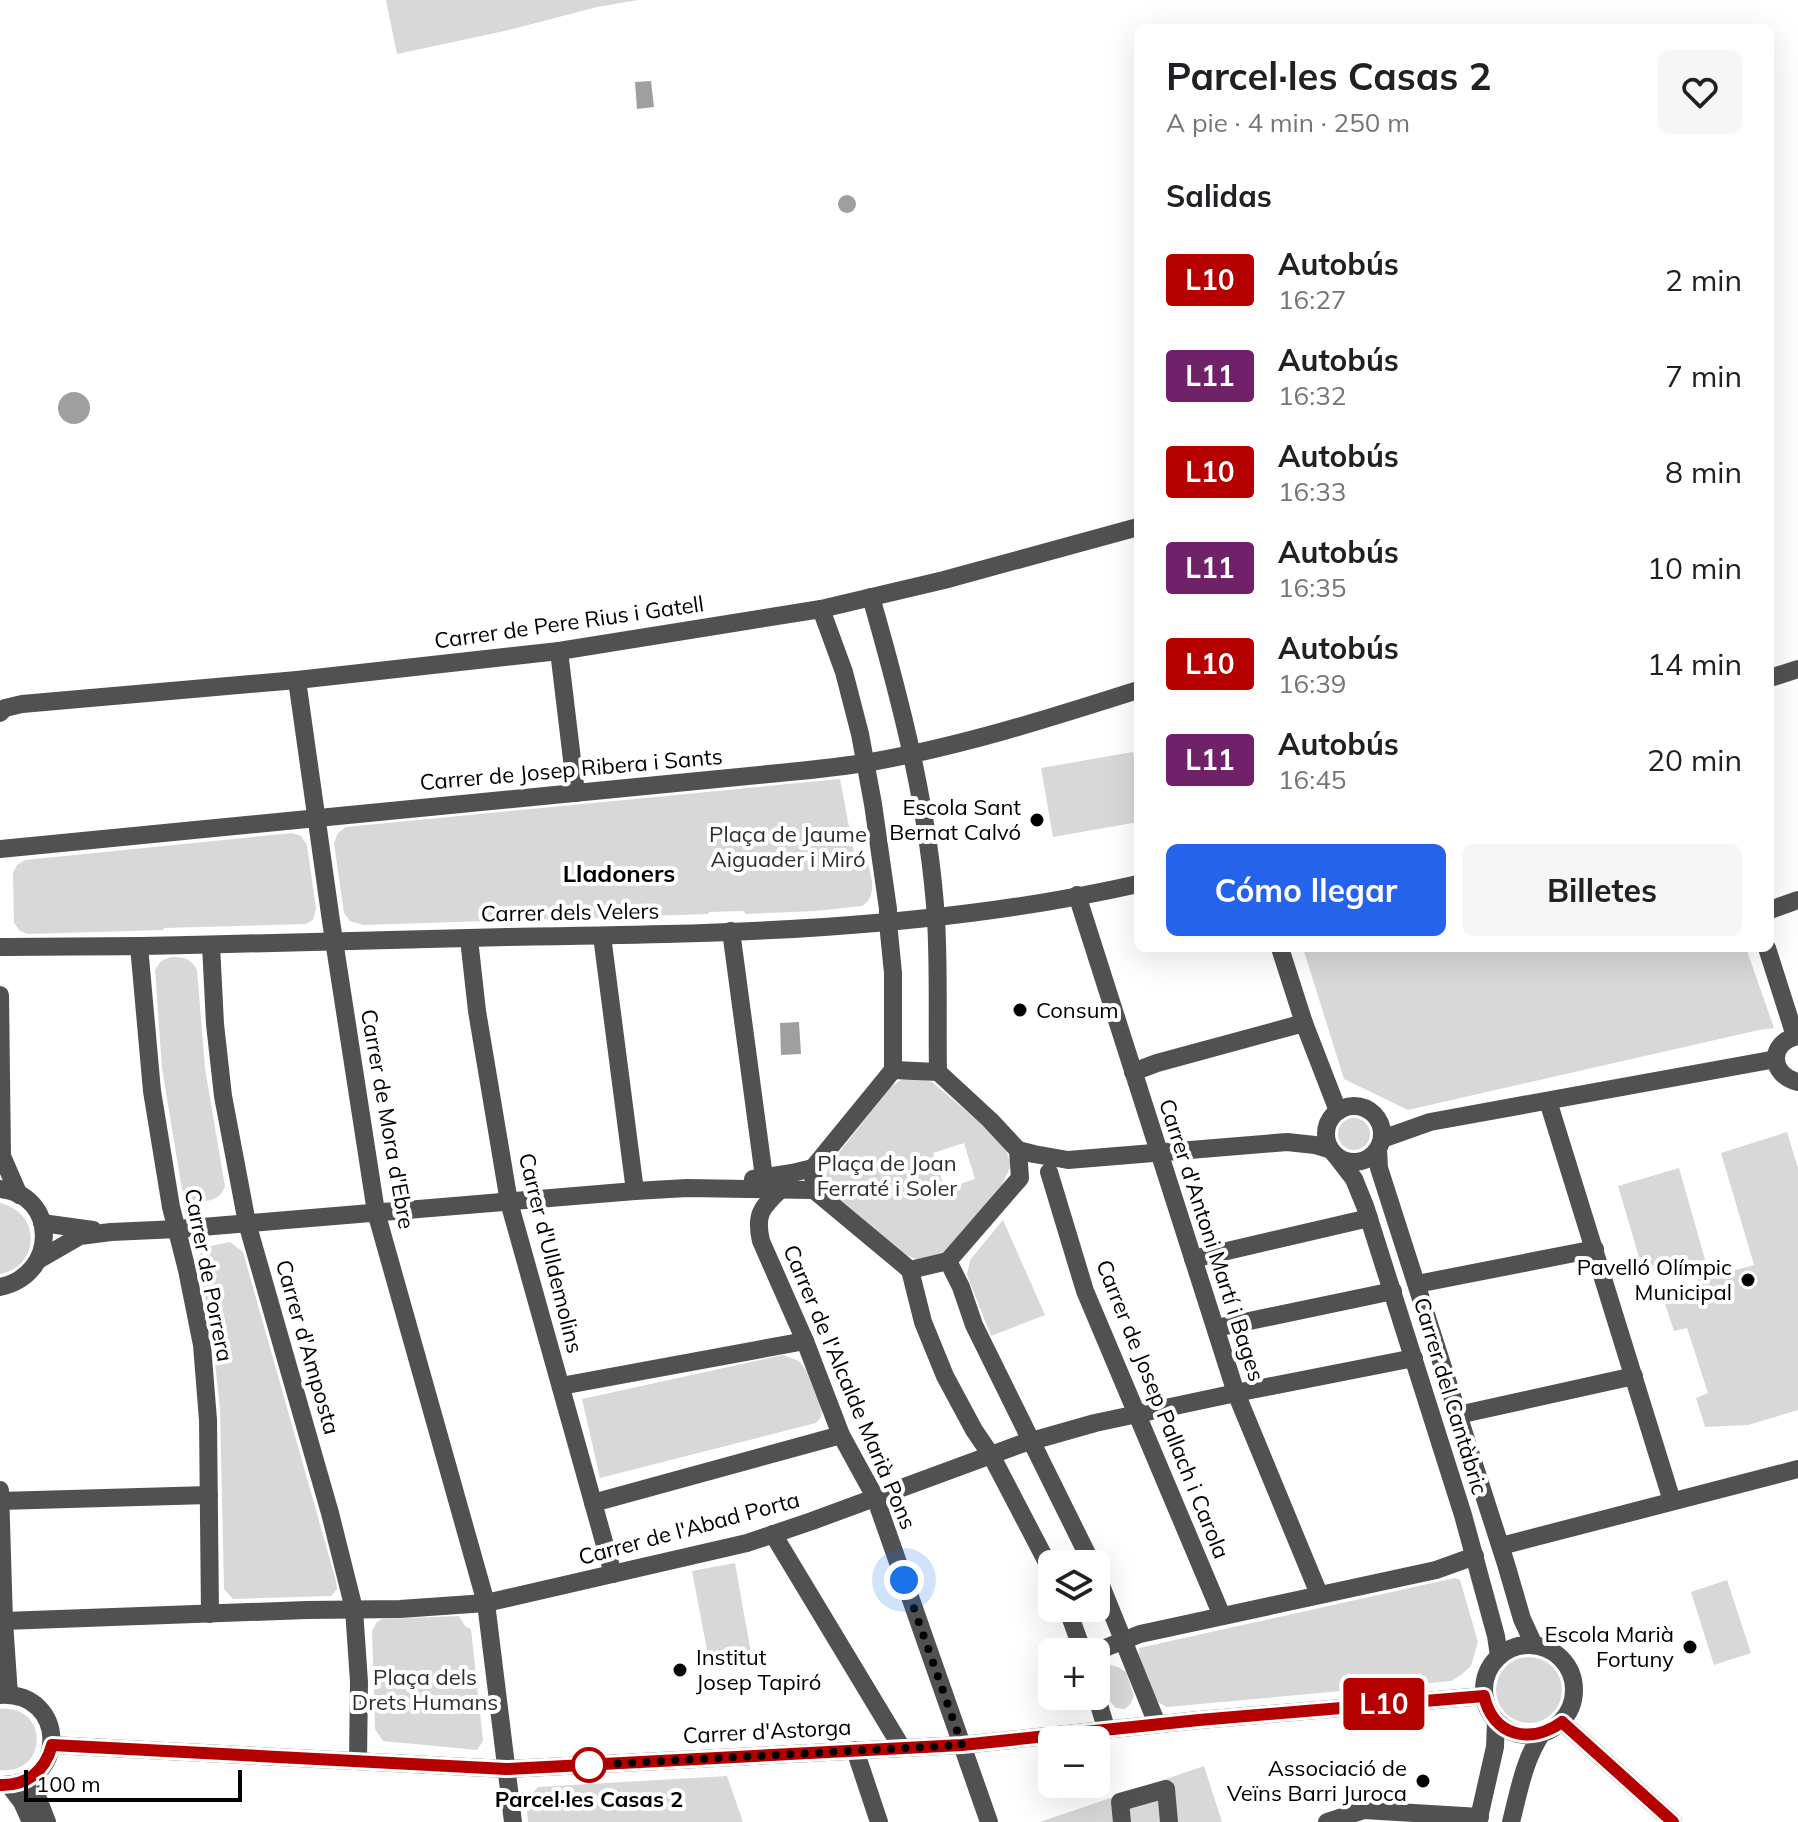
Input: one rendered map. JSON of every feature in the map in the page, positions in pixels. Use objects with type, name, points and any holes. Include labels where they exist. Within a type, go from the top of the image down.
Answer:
[{"type":"street","name":"Carrer de Pere Rius i Gatell","points":[[0,713],[5,708],[22,704],[297,680],[559,651],[821,609],[944,580],[1134,528]]},
{"type":"street","points":[[871,597],[913,753],[928,844],[936,918],[938,1072]]},
{"type":"street","points":[[687,1188],[813,1168],[893,1070],[893,973],[878,839],[860,734],[844,672],[821,609]]},
{"type":"street","points":[[559,651],[576,793]]},
{"type":"street","points":[[1774,677],[1798,669]]},
{"type":"street","name":"Carrer de Mora d'Ebre","points":[[297,680],[376,1212],[486,1603],[513,1822]]},
{"type":"street","name":"Carrer de Josep Ribera i Sants","points":[[0,849],[864,763],[1031,723],[1134,691]]},
{"type":"street","name":"Carrer dels Velers","points":[[0,947],[602,936],[888,923],[936,918],[1134,885]]},
{"type":"street","name":"Carrer d'Antoni Martí i Bages","points":[[1077,895],[1236,1393],[1319,1594]]},
{"type":"street","points":[[1774,909],[1798,900]]},
{"type":"street","points":[[731,931],[764,1177]]},
{"type":"street","points":[[602,936],[635,1191]]},
{"type":"street","name":"Carrer d'Ulldemolins","points":[[469,939],[477,1011],[509,1202],[613,1574]]},
{"type":"street","name":"Carrer d'Amposta","points":[[211,945],[223,1096],[247,1223],[330,1513],[354,1609],[359,1682],[358,1761]]},
{"type":"street","name":"Carrer de Porrera","points":[[139,946],[152,1091],[171,1207],[202,1345],[208,1420],[210,1614]]},
{"type":"street","points":[[1281,952],[1333,1117],[1326,1138],[1334,1154]]},
{"type":"street","points":[[1768,952],[1797,1036],[1782,1043],[1776,1059],[1780,1073],[1798,1082]]},
{"type":"street","points":[[0,995],[1,1159],[19,1195]]},
{"type":"street","points":[[1133,1072],[1304,1023]]},
{"type":"street","points":[[1380,1136],[1430,1122],[1776,1059]]},
{"type":"street","points":[[893,1070],[938,1072],[1018,1150],[1068,1160],[1287,1142],[1315,1145],[1349,1162],[1360,1162],[1372,1156],[1380,1136],[1376,1115],[1363,1107],[1350,1106],[1315,1132],[1287,1142]]},
{"type":"street","points":[[1548,1101],[1672,1501]]},
{"type":"street","name":"Carrer del Cantàbric","points":[[1380,1136],[1379,1168],[1522,1619],[1534,1645]]},
{"type":"street","points":[[1018,1150],[1020,1178]]},
{"type":"street","name":"Carrer del Cantàbric","points":[[1334,1154],[1354,1179],[1393,1291],[1475,1556],[1499,1656]]},
{"type":"street","points":[[910,1270],[948,1261],[1020,1178],[1049,1172],[1068,1160]]},
{"type":"street","points":[[813,1168],[814,1190]]},
{"type":"street","name":"Carrer de Josep Pallach i Carola","points":[[1049,1172],[1085,1291],[1222,1616]]},
{"type":"street","points":[[40,1259],[80,1236],[111,1232],[635,1191],[687,1188],[814,1190],[910,1270],[923,1322],[945,1376],[1041,1550]]},
{"type":"street","points":[[0,1189],[19,1195],[34,1207],[42,1223],[43,1247],[40,1259],[24,1278],[0,1287]]},
{"type":"street","name":"Carrer de l'Alcalde Marià Pons","points":[[780,1190],[763,1206],[757,1224],[761,1241],[805,1341],[841,1435],[875,1497],[989,1822]]},
{"type":"street","points":[[1193,1259],[1369,1218]]},
{"type":"street","points":[[42,1223],[111,1232]]},
{"type":"street","points":[[1417,1284],[1595,1249]]},
{"type":"street","points":[[948,1261],[974,1325],[1085,1550]]},
{"type":"street","points":[[1216,1328],[1393,1291]]},
{"type":"street","points":[[561,1386],[805,1341]]},
{"type":"street","name":"Carrer de l'Abad Porta","points":[[4,1621],[400,1609],[486,1603],[747,1543],[1031,1441],[1095,1423],[1414,1358]]},
{"type":"street","points":[[1458,1415],[1634,1376]]},
{"type":"street","points":[[593,1503],[841,1435]]},
{"type":"street","points":[[1501,1546],[1798,1469]]},
{"type":"street","points":[[0,1489],[4,1695],[24,1698],[40,1709],[47,1719],[52,1745],[46,1762],[33,1776],[20,1783],[5,1785]]},
{"type":"street","points":[[0,1501],[209,1495]]},
{"type":"street","points":[[773,1534],[902,1748]]},
{"type":"street","points":[[1110,1646],[1140,1634],[1436,1570],[1475,1556]]},
{"type":"street","points":[[1110,1607],[1157,1724]]},
{"type":"street","points":[[1534,1645],[1557,1655],[1570,1673],[1574,1689],[1572,1703],[1562,1722],[1542,1733],[1519,1734],[1505,1729],[1488,1710],[1484,1696],[1486,1677],[1499,1656],[1518,1646],[1534,1645]]},
{"type":"street","name":"Carrer d'Astorga","points":[[1110,1728],[1484,1696]]},
{"type":"street","points":[[1327,1822],[1364,1810],[1479,1819],[1495,1747],[1496,1722]]},
{"type":"street","points":[[1562,1722],[1673,1822]]},
{"type":"street","points":[[1511,1822],[1523,1773],[1532,1748],[1542,1733]]},
{"type":"street","name":"Carrer d'Astorga","points":[[52,1745],[506,1769],[962,1745],[1038,1736]]},
{"type":"street","points":[[855,1750],[879,1822]]},
{"type":"street","points":[[33,1776],[47,1822]]},
{"type":"street","points":[[5,1785],[22,1802],[31,1822]]},
{"type":"street","points":[[1122,1822],[1120,1802],[1166,1789],[1169,1822]]},
{"type":"street","points":[[1650,1801],[1687,1822]]},
{"type":"green space","points":[[386,0],[638,0],[397,54]]},
{"type":"green space","points":[[1133,752],[1134,823],[1053,837],[1041,768]]},
{"type":"green space","name":"Plaça de Jaume Aiguader i Miró","points":[[840,779],[855,858],[868,863],[871,875],[872,892],[862,906],[746,914],[743,911],[363,925],[350,921],[344,913],[334,843],[338,833],[346,827]]},
{"type":"green space","points":[[292,833],[301,836],[307,845],[316,909],[313,920],[306,924],[28,934],[20,931],[14,923],[13,873],[17,865],[25,860]]},
{"type":"green space","points":[[1304,952],[1747,952],[1774,1028],[1408,1110],[1344,1079]]},
{"type":"green space","points":[[171,957],[186,959],[197,970],[205,1068],[225,1187],[219,1196],[205,1201],[189,1200],[182,1190],[162,1068],[155,970],[161,961]]},
{"type":"green space","name":"Plaça de Joan Ferraté i Soler","points":[[907,1076],[932,1082],[1004,1143],[1011,1165],[1002,1185],[940,1257],[918,1260],[900,1252],[836,1200],[824,1182],[829,1166],[889,1088]],"holes":[[[964,1143],[975,1179],[945,1189],[933,1153]]]},
{"type":"green space","points":[[1354,1118],[1365,1123],[1370,1134],[1365,1145],[1354,1150],[1343,1145],[1338,1134],[1343,1123]]},
{"type":"green space","name":"Pavelló Olímpic Municipal","points":[[1787,1132],[1798,1168],[1798,1410],[1748,1425],[1705,1427],[1696,1398],[1708,1393],[1687,1328],[1674,1331],[1665,1304],[1698,1281],[1691,1260],[1644,1274],[1618,1186],[1679,1168],[1710,1277],[1754,1265],[1721,1153]]},
{"type":"green space","points":[[0,1203],[13,1208],[23,1217],[31,1239],[23,1261],[0,1274]]},
{"type":"green space","points":[[1003,1220],[1045,1315],[991,1336],[967,1275],[970,1260]]},
{"type":"green space","points":[[230,1242],[243,1252],[336,1581],[337,1589],[331,1596],[233,1599],[224,1589],[220,1409],[198,1257],[206,1247]]},
{"type":"green space","points":[[783,1355],[799,1361],[806,1370],[822,1408],[821,1417],[816,1423],[600,1478],[582,1399]]},
{"type":"green space","points":[[735,1563],[751,1653],[709,1661],[692,1571]]},
{"type":"green space","points":[[1455,1578],[1460,1580],[1478,1642],[1471,1666],[1451,1681],[1167,1707],[1156,1701],[1139,1655],[1139,1648]]},
{"type":"green space","points":[[1727,1580],[1751,1653],[1714,1665],[1691,1592]]},
{"type":"green space","name":"Plaça dels Drets Humans","points":[[459,1616],[471,1629],[483,1741],[477,1750],[383,1741],[375,1729],[372,1631],[377,1622],[382,1619]]},
{"type":"green space","points":[[1529,1657],[1552,1667],[1562,1690],[1552,1713],[1529,1723],[1506,1713],[1496,1690],[1506,1667]]},
{"type":"green space","points":[[1110,1665],[1126,1672],[1134,1696],[1125,1709],[1116,1708],[1110,1700]]},
{"type":"green space","points":[[0,1709],[16,1710],[28,1717],[34,1727],[37,1740],[34,1752],[28,1762],[16,1769],[0,1770]]},
{"type":"green space","points":[[1204,1766],[1222,1822],[1040,1822]]},
{"type":"green space","points":[[727,1776],[743,1822],[528,1822],[526,1801],[538,1787]]},
{"type":"shaded area","points":[[651,81],[654,107],[637,109],[635,82]]},
{"type":"shaded area","points":[[843,195],[851,195],[856,204],[854,211],[843,213],[838,208],[838,200]]},
{"type":"shaded area","points":[[74,392],[85,397],[90,408],[85,419],[74,424],[63,419],[58,408],[63,397]]},
{"type":"shaded area","points":[[799,1022],[801,1054],[781,1055],[780,1023]]},
{"type":"bus line","name":"L10","points":[[0,1785],[20,1783],[33,1776],[46,1762],[52,1745],[506,1769],[962,1745],[1106,1728],[1484,1696],[1496,1722],[1513,1732],[1534,1735],[1562,1722],[1673,1822]]},
{"type":"place","name":"Escola Sant Bernat Calvó","points":[[1037,820]]},
{"type":"place","name":"Consum","points":[[1020,1010]]},
{"type":"place","name":"Pavelló Olímpic Municipal","points":[[1748,1280]]},
{"type":"place","name":"Escola Marià Fortuny","points":[[1690,1647]]},
{"type":"place","name":"Institut Josep Tapiró","points":[[680,1670]]},
{"type":"place","name":"Parcel·les Casas 2","points":[[589,1765]]},
{"type":"place","name":"Associació de Veïns Barri Juroca","points":[[1423,1781]]},
{"type":"district","name":"Lladoners","points":[[619,874]]},
{"type":"route","points":[[589,1765],[962,1745],[904,1580]]}]
